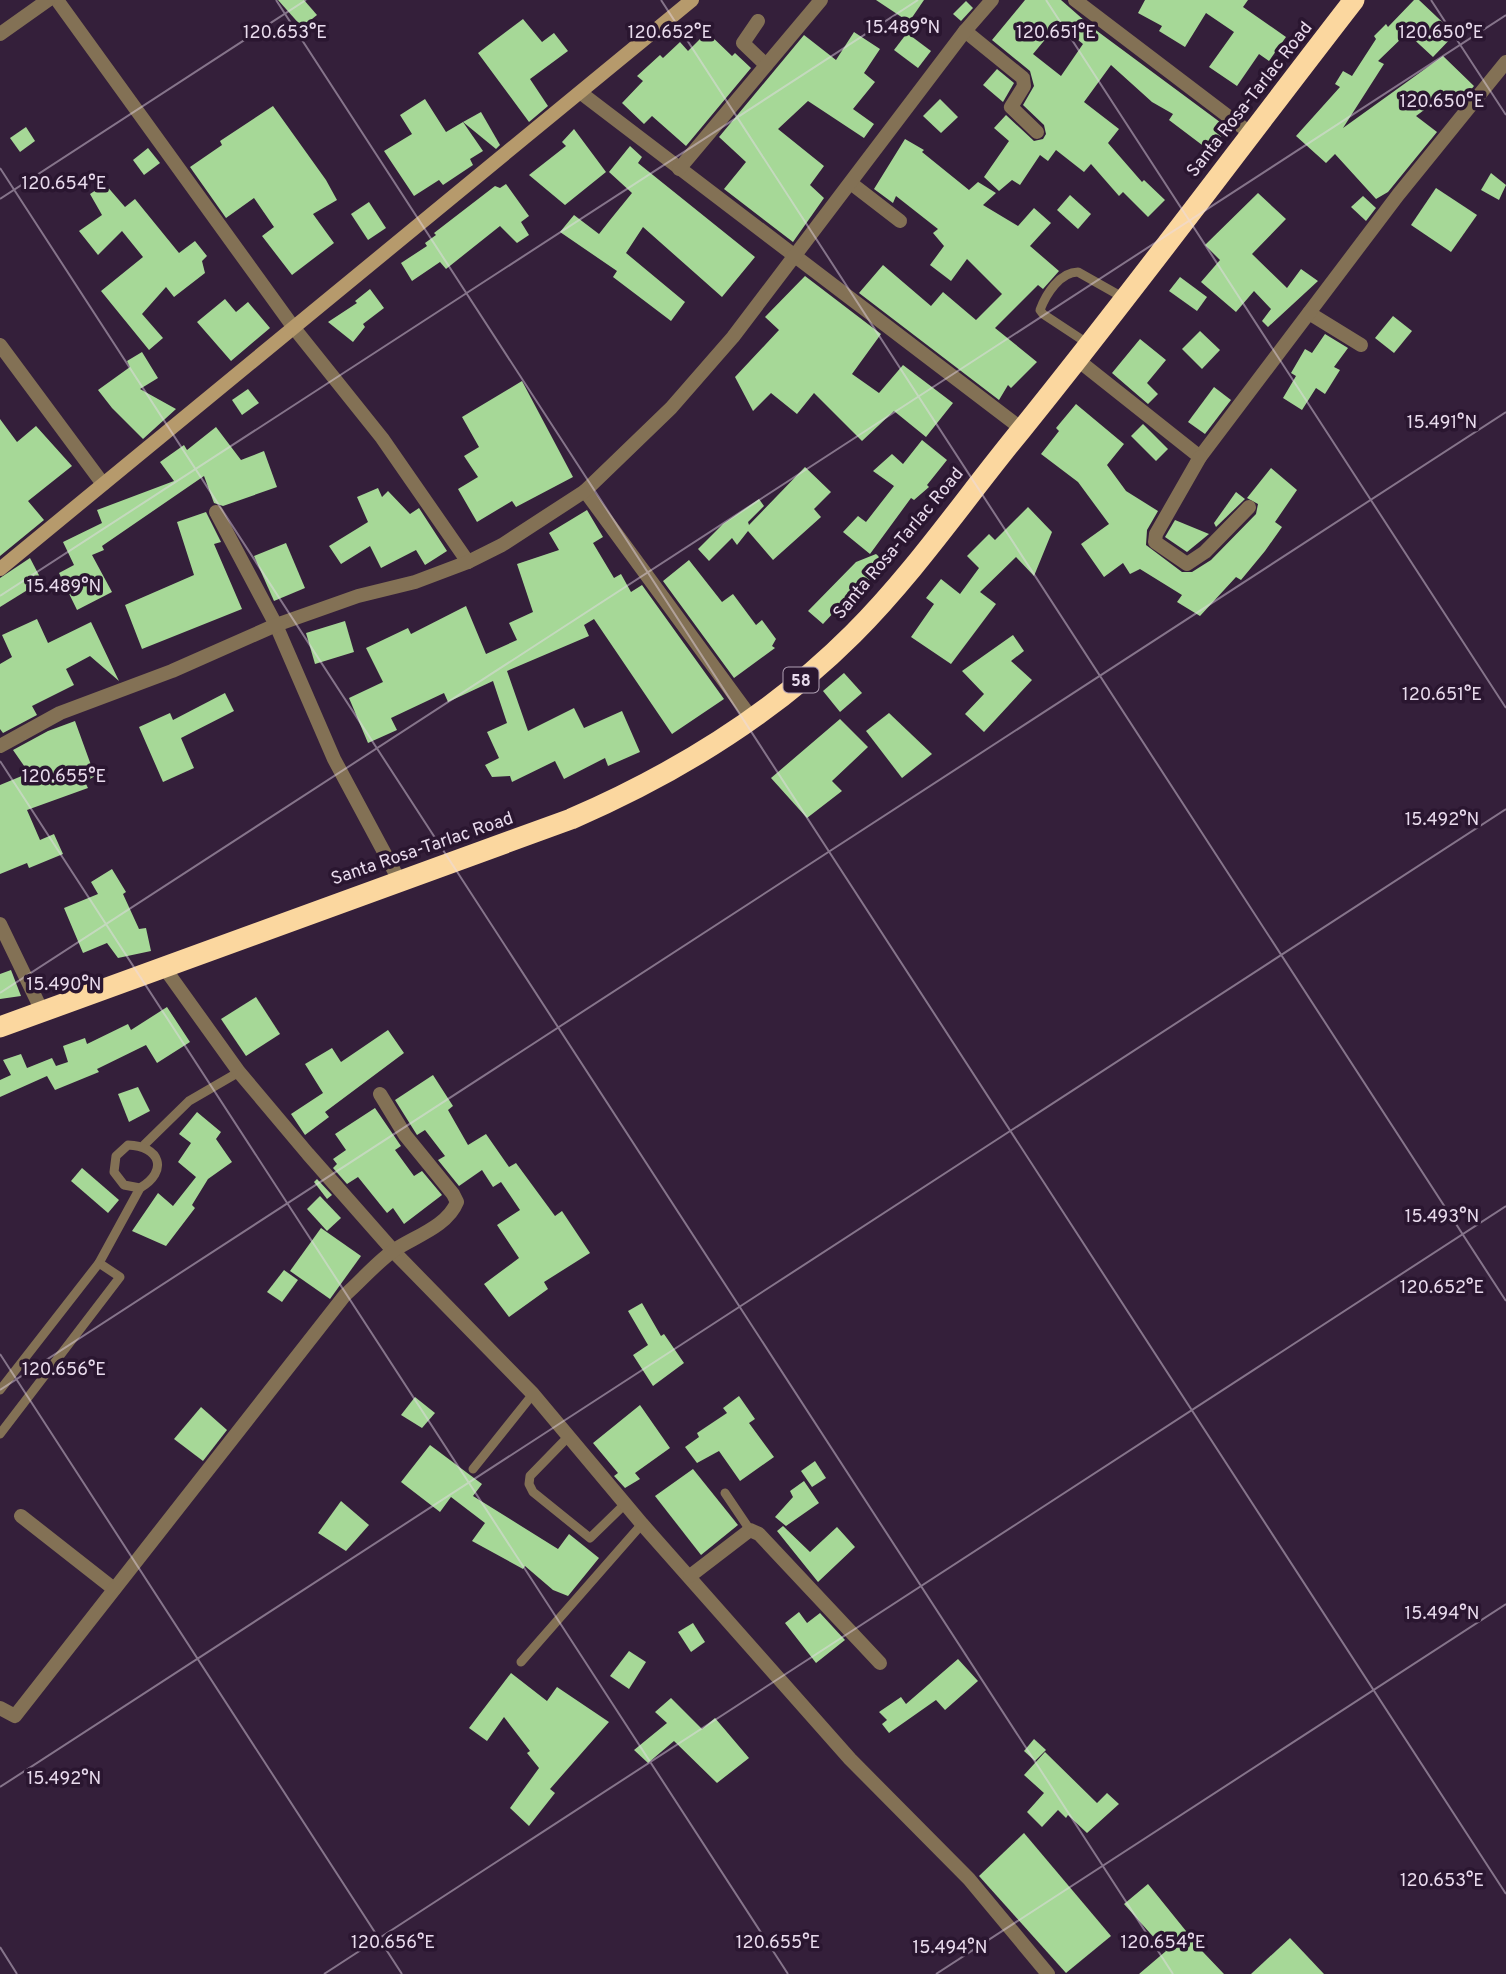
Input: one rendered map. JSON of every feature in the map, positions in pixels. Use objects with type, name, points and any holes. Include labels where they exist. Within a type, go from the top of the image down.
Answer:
[{"type":"highway","name":"Santa Rosa-Tarlac Road","points":[[0,1027],[399,880],[518,840],[619,798],[683,764],[752,719],[811,673],[877,608],[1085,353],[1354,0]]},
{"type":"street","points":[[0,34],[48,0]]},
{"type":"street","points":[[57,0],[294,328],[382,438],[468,562]]},
{"type":"street","points":[[0,569],[692,0]]},
{"type":"street","points":[[679,169],[821,0]]},
{"type":"street","points":[[0,746],[60,713],[172,671],[276,625],[358,596],[415,582],[468,562],[502,545],[585,491],[637,443],[704,372],[852,184],[965,31],[992,0]]},
{"type":"street","points":[[1075,0],[1251,133]]},
{"type":"street","points":[[758,21],[743,43],[766,65]]},
{"type":"street","points":[[965,31],[1023,78],[1024,86],[1011,107],[1037,132]]},
{"type":"street","points":[[1249,507],[1205,552],[1187,564],[1156,542],[1156,534],[1200,457],[1398,195],[1506,62]]},
{"type":"street","points":[[581,93],[1022,429]]},
{"type":"street","points":[[852,184],[900,221]]},
{"type":"street","points":[[1309,313],[1361,345]]},
{"type":"street","points":[[0,345],[103,484]]},
{"type":"street","points":[[1085,353],[1200,457]]},
{"type":"street","points":[[585,491],[752,719]]},
{"type":"street","points":[[216,513],[276,625],[334,759],[399,880]]},
{"type":"street","points":[[0,923],[41,1011]]},
{"type":"street","points":[[163,966],[239,1072],[394,1251],[534,1394],[642,1524],[850,1759],[969,1879],[1048,1974]]},
{"type":"street","points":[[0,1708],[15,1716],[345,1295],[394,1251],[429,1230],[454,1210],[457,1202],[405,1135],[380,1094]]},
{"type":"street","points":[[21,1516],[114,1589]]},
{"type":"street","points":[[690,1576],[750,1530],[760,1534],[880,1663]]},
{"type":"lane","points":[[1085,353],[1040,310],[1061,278],[1070,272],[1078,272],[1125,299]]},
{"type":"lane","points":[[144,1146],[188,1101],[239,1072]]},
{"type":"lane","points":[[0,1390],[99,1263],[140,1188],[152,1181],[158,1168],[155,1154],[144,1146],[128,1145],[116,1156],[114,1172],[124,1185],[140,1188]]},
{"type":"lane","points":[[0,1434],[120,1277],[99,1263]]},
{"type":"lane","points":[[473,1469],[534,1394]]},
{"type":"lane","points":[[568,1437],[530,1476],[528,1484],[533,1492],[590,1538],[625,1504]]},
{"type":"lane","points":[[725,1493],[750,1530]]},
{"type":"lane","points":[[521,1662],[642,1524]]},
{"type":"building","points":[[278,0],[304,0],[317,15],[302,27]]},
{"type":"building","points":[[876,0],[924,0],[909,22]]},
{"type":"building","points":[[1025,0],[1061,0],[1093,28],[1228,128],[1210,151],[1169,120],[1173,114],[1152,102],[1111,65],[1084,102],[1119,129],[1108,143],[1142,182],[1144,180],[1165,200],[1148,217],[1123,192],[1119,196],[1091,164],[1084,172],[1056,150],[1048,161],[1040,155],[1020,185],[1012,180],[999,191],[984,177],[1009,141],[994,128],[1006,115],[1034,141],[1043,139],[1046,134],[1044,125],[1023,105],[1034,86],[1030,71],[992,40]],"holes":[[[1058,24],[1083,44],[1061,76],[1033,54]]]},
{"type":"building","points":[[1145,0],[1248,0],[1243,7],[1286,37],[1269,61],[1259,54],[1237,86],[1209,67],[1234,32],[1206,13],[1185,47],[1159,31],[1162,26],[1138,13]]},
{"type":"building","points":[[1414,0],[1419,0],[1455,34],[1433,57],[1407,33],[1378,61],[1384,64],[1343,128],[1443,56],[1474,86],[1456,108],[1443,96],[1416,116],[1437,132],[1388,192],[1376,199],[1335,154],[1326,163],[1296,136],[1340,87],[1335,84],[1343,71],[1352,76],[1376,39],[1374,36],[1386,24],[1388,27]]},
{"type":"building","points":[[966,1],[973,8],[961,21],[953,14]]},
{"type":"building","points":[[523,19],[542,42],[554,33],[568,51],[530,79],[548,106],[529,122],[478,53]]},
{"type":"building","points":[[707,32],[732,56],[735,53],[751,68],[686,146],[652,116],[644,124],[622,103],[643,81],[637,76],[660,55],[663,58],[680,42],[688,51]]},
{"type":"building","points":[[854,32],[880,49],[864,73],[875,82],[853,109],[874,124],[864,138],[808,101],[778,129],[824,166],[810,185],[824,198],[793,242],[724,189],[746,162],[719,137],[804,35],[836,60]]},
{"type":"building","points":[[907,33],[931,51],[918,68],[894,50]]},
{"type":"building","points":[[997,69],[1014,83],[1003,102],[983,85]]},
{"type":"building","points":[[425,99],[446,132],[463,122],[483,151],[470,159],[473,165],[443,185],[439,180],[414,196],[384,151],[412,134],[400,115]]},
{"type":"building","points":[[940,99],[958,117],[941,133],[923,116]]},
{"type":"building","points":[[273,106],[326,180],[337,200],[313,214],[334,243],[292,275],[262,236],[274,227],[254,198],[226,218],[190,167],[222,145],[220,141]]},
{"type":"building","points":[[481,112],[500,145],[496,149],[463,122]]},
{"type":"building","points":[[26,127],[35,141],[20,152],[10,138]]},
{"type":"building","points":[[574,129],[606,172],[565,205],[529,175],[566,146],[562,142]]},
{"type":"building","points":[[905,139],[924,150],[922,152],[969,190],[978,182],[996,193],[983,205],[1018,226],[1034,208],[1051,223],[1030,246],[1059,271],[1043,289],[1038,285],[995,328],[1037,362],[1011,388],[1008,385],[999,400],[859,293],[883,265],[931,306],[943,292],[976,320],[1002,294],[967,259],[951,281],[930,265],[944,246],[933,233],[938,229],[896,196],[893,203],[874,189]]},
{"type":"building","points":[[630,146],[642,157],[638,163],[755,257],[722,297],[643,227],[626,253],[685,302],[671,321],[613,277],[617,271],[560,232],[574,215],[599,234],[632,193],[609,172]]},
{"type":"building","points":[[148,148],[160,163],[144,175],[133,160]]},
{"type":"building","points":[[1491,173],[1506,185],[1499,200],[1481,190]]},
{"type":"building","points":[[105,184],[125,207],[135,199],[179,253],[195,241],[207,256],[202,261],[205,273],[174,297],[166,287],[142,314],[163,338],[149,350],[101,291],[143,257],[122,231],[98,255],[79,231],[102,215],[90,194]]},
{"type":"building","points":[[506,184],[529,216],[521,222],[529,235],[517,243],[500,226],[446,269],[440,262],[412,281],[401,263],[427,246],[425,243],[436,235],[434,233],[495,186],[500,188]]},
{"type":"building","points":[[1436,188],[1477,215],[1451,252],[1411,225]]},
{"type":"building","points":[[1258,193],[1286,219],[1252,254],[1287,288],[1301,269],[1318,281],[1268,327],[1262,321],[1271,309],[1254,291],[1236,312],[1201,282],[1220,260],[1205,245]]},
{"type":"building","points":[[1070,195],[1091,214],[1078,229],[1057,210]]},
{"type":"building","points":[[1363,196],[1376,208],[1366,221],[1351,207]]},
{"type":"building","points":[[369,202],[386,228],[368,240],[351,214]]},
{"type":"building","points":[[805,276],[881,334],[852,374],[879,393],[903,365],[953,403],[926,437],[894,411],[862,441],[814,393],[797,414],[771,393],[753,411],[735,377],[779,330],[765,317]]},
{"type":"building","points":[[1180,277],[1207,297],[1197,311],[1169,291]]},
{"type":"building","points":[[370,289],[384,308],[363,324],[365,327],[353,342],[328,322],[357,303],[355,301]]},
{"type":"building","points":[[225,299],[236,312],[248,302],[270,328],[231,361],[197,322]]},
{"type":"building","points":[[1393,316],[1412,331],[1394,353],[1375,338]]},
{"type":"building","points":[[1200,331],[1220,350],[1202,369],[1182,349]]},
{"type":"building","points":[[1325,334],[1348,348],[1334,367],[1340,370],[1325,394],[1316,388],[1302,410],[1283,398],[1296,376],[1291,373],[1305,349],[1312,353]]},
{"type":"building","points":[[1140,339],[1166,360],[1147,383],[1158,394],[1148,404],[1112,373]]},
{"type":"building","points":[[142,352],[158,378],[140,389],[176,409],[143,439],[98,390],[130,367],[127,361]]},
{"type":"building","points":[[522,381],[573,477],[516,507],[512,501],[477,522],[458,489],[478,477],[464,456],[479,447],[462,417]]},
{"type":"building","points":[[1214,387],[1231,400],[1205,434],[1188,422]]},
{"type":"building","points":[[248,389],[259,403],[242,415],[232,400]]},
{"type":"building","points":[[1076,404],[1124,444],[1107,465],[1126,491],[1158,511],[1147,530],[1146,545],[1182,572],[1192,572],[1211,560],[1256,514],[1258,504],[1247,498],[1271,468],[1297,490],[1275,522],[1282,527],[1265,551],[1241,580],[1236,577],[1200,616],[1177,602],[1182,595],[1140,569],[1130,574],[1123,563],[1104,577],[1081,544],[1109,524],[1078,482],[1041,454],[1059,431],[1056,428]]},
{"type":"building","points":[[0,419],[17,442],[36,426],[72,466],[28,501],[44,520],[0,556]]},
{"type":"building","points":[[1143,424],[1168,449],[1156,461],[1131,436]]},
{"type":"building","points":[[216,427],[241,460],[264,451],[277,487],[223,506],[214,503],[204,476],[102,546],[104,550],[92,555],[112,592],[77,610],[59,573],[74,565],[63,542],[102,523],[97,510],[174,481],[160,462],[184,445],[187,450]]},
{"type":"building","points":[[922,440],[947,460],[927,485],[929,487],[914,500],[911,498],[870,554],[843,532],[858,516],[866,522],[894,486],[873,471],[892,454],[903,464]]},
{"type":"building","points":[[805,467],[831,492],[814,509],[821,517],[773,560],[748,531],[737,545],[732,538],[709,561],[698,549],[723,524],[759,499],[764,506],[748,522],[749,525]]},
{"type":"building","points":[[378,488],[382,497],[388,491],[410,514],[419,508],[447,551],[425,565],[416,550],[381,568],[370,546],[341,564],[329,546],[368,522],[357,497]]},
{"type":"building","points":[[1236,492],[1245,499],[1216,527],[1214,523]]},
{"type":"building","points":[[1028,507],[1052,532],[1034,576],[1016,557],[980,592],[996,604],[951,664],[911,637],[934,604],[926,598],[941,579],[960,594],[979,568],[967,556],[989,534],[995,540]]},
{"type":"building","points":[[587,510],[603,537],[593,543],[614,578],[621,574],[631,592],[642,585],[724,699],[672,734],[594,619],[584,625],[589,636],[507,671],[528,731],[574,708],[584,728],[622,711],[640,752],[608,766],[605,758],[564,779],[555,761],[512,782],[510,776],[492,777],[485,765],[499,758],[487,732],[507,723],[493,681],[448,702],[444,693],[391,718],[397,730],[368,743],[349,698],[383,682],[366,648],[408,628],[411,634],[466,606],[486,654],[517,640],[509,623],[533,612],[517,564],[559,550],[549,533]]},
{"type":"building","points":[[206,512],[221,542],[214,544],[242,609],[142,649],[125,605],[194,575],[177,522]]},
{"type":"building","points":[[1175,520],[1209,534],[1187,552],[1165,537]]},
{"type":"building","points":[[286,543],[305,588],[274,601],[254,556]]},
{"type":"building","points":[[876,554],[887,564],[864,585],[861,583],[823,624],[808,611],[856,562]]},
{"type":"building","points":[[30,558],[42,581],[0,607],[0,578]]},
{"type":"building","points":[[689,560],[722,602],[733,594],[756,625],[762,620],[776,639],[772,646],[775,648],[734,678],[663,581]]},
{"type":"building","points":[[37,619],[48,643],[91,622],[119,681],[90,656],[66,669],[74,685],[32,706],[37,715],[3,733],[0,729],[0,664],[12,657],[2,635]]},
{"type":"building","points":[[345,621],[354,652],[315,664],[306,633]]},
{"type":"building","points":[[1013,635],[1024,651],[1011,661],[1032,680],[984,732],[965,714],[984,694],[962,671]]},
{"type":"building","points":[[844,673],[862,693],[840,712],[823,691]]},
{"type":"building","points":[[225,693],[234,711],[181,738],[194,768],[163,782],[139,727],[170,713],[173,720]]},
{"type":"building","points":[[889,713],[932,754],[902,778],[866,731]]},
{"type":"building","points":[[840,719],[868,747],[832,781],[842,791],[807,818],[771,778]]},
{"type":"building","points":[[75,721],[95,776],[85,782],[88,788],[27,810],[40,840],[54,834],[63,854],[29,868],[27,863],[0,874],[0,785],[29,773],[13,750],[48,731]]},
{"type":"building","points":[[112,869],[126,892],[123,894],[139,929],[146,928],[151,951],[118,958],[107,943],[83,953],[64,908],[98,894],[91,882]]},
{"type":"building","points":[[11,970],[21,996],[0,999],[0,974]]},
{"type":"building","points":[[256,997],[280,1034],[246,1056],[221,1019]]},
{"type":"building","points":[[167,1007],[190,1042],[157,1063],[146,1045],[97,1069],[99,1072],[55,1090],[47,1076],[0,1097],[0,1080],[11,1075],[3,1060],[21,1054],[27,1068],[52,1058],[56,1066],[68,1062],[63,1046],[85,1038],[87,1044],[128,1024],[131,1030]]},
{"type":"building","points":[[388,1030],[404,1053],[325,1112],[329,1117],[305,1135],[291,1114],[323,1093],[305,1064],[332,1048],[341,1062]]},
{"type":"building","points":[[433,1075],[453,1106],[448,1110],[468,1145],[486,1134],[509,1167],[516,1163],[555,1216],[562,1211],[590,1253],[544,1282],[548,1289],[509,1317],[484,1284],[519,1258],[497,1225],[520,1210],[501,1182],[493,1187],[482,1170],[459,1186],[438,1160],[445,1156],[425,1130],[417,1135],[395,1100]]},
{"type":"building","points":[[138,1087],[150,1111],[129,1122],[118,1094]]},
{"type":"building","points":[[375,1108],[401,1146],[395,1150],[414,1176],[422,1171],[442,1195],[404,1224],[393,1208],[387,1213],[358,1177],[347,1184],[333,1168],[337,1164],[333,1159],[346,1150],[335,1134]]},
{"type":"building","points":[[197,1112],[221,1132],[216,1139],[232,1162],[208,1179],[192,1205],[195,1208],[166,1246],[132,1231],[158,1193],[173,1206],[196,1177],[178,1162],[191,1143],[179,1134]]},
{"type":"building","points":[[82,1168],[119,1200],[108,1213],[71,1181]]},
{"type":"building","points":[[317,1179],[332,1195],[327,1199],[314,1182]]},
{"type":"building","points":[[320,1196],[341,1218],[327,1231],[307,1209]]},
{"type":"building","points":[[321,1228],[361,1256],[330,1299],[290,1271]]},
{"type":"building","points":[[284,1270],[298,1280],[282,1302],[267,1292]]},
{"type":"building","points":[[642,1303],[661,1336],[664,1334],[684,1363],[653,1386],[633,1355],[648,1345],[628,1311]]},
{"type":"building","points":[[739,1396],[755,1419],[749,1423],[774,1457],[740,1481],[719,1451],[697,1463],[685,1447],[699,1437],[697,1433],[727,1413],[723,1408]]},
{"type":"building","points":[[415,1397],[435,1413],[422,1428],[401,1415]]},
{"type":"building","points":[[640,1405],[670,1448],[635,1473],[640,1479],[625,1488],[614,1476],[618,1473],[593,1443]]},
{"type":"building","points":[[201,1407],[227,1430],[203,1461],[174,1439]]},
{"type":"building","points":[[430,1445],[482,1484],[473,1496],[558,1549],[569,1534],[599,1558],[568,1596],[553,1590],[525,1566],[523,1569],[472,1541],[485,1523],[451,1497],[440,1512],[401,1482]]},
{"type":"building","points":[[815,1461],[826,1478],[812,1487],[801,1471]]},
{"type":"building","points":[[693,1469],[738,1525],[701,1555],[655,1496]]},
{"type":"building","points":[[804,1481],[819,1503],[786,1526],[775,1517],[793,1497],[790,1491]]},
{"type":"building","points":[[341,1501],[369,1525],[346,1551],[318,1533]]},
{"type":"building","points":[[783,1526],[810,1552],[837,1527],[855,1547],[818,1582],[777,1531]]},
{"type":"building","points":[[799,1612],[807,1623],[820,1613],[845,1640],[816,1663],[785,1623]]},
{"type":"building","points":[[693,1623],[705,1642],[691,1652],[678,1632]]},
{"type":"building","points":[[629,1651],[646,1662],[629,1689],[610,1676]]},
{"type":"building","points":[[958,1659],[978,1681],[945,1710],[936,1700],[889,1733],[882,1724],[887,1720],[879,1712],[901,1697],[906,1704]]},
{"type":"building","points":[[511,1673],[547,1701],[557,1687],[609,1722],[550,1789],[555,1793],[529,1826],[510,1808],[539,1768],[527,1753],[530,1751],[504,1717],[487,1741],[469,1728]]},
{"type":"building","points":[[671,1698],[702,1729],[715,1718],[749,1758],[717,1783],[674,1741],[648,1763],[634,1750],[667,1723],[655,1712]]},
{"type":"building","points":[[1034,1739],[1046,1750],[1035,1761],[1024,1751]]},
{"type":"building","points":[[1045,1752],[1097,1803],[1107,1793],[1119,1804],[1087,1833],[1068,1815],[1066,1818],[1058,1810],[1042,1827],[1027,1812],[1044,1793],[1024,1775]]},
{"type":"building","points":[[1024,1833],[1111,1936],[1066,1973],[979,1876]]},
{"type":"building","points":[[1148,1884],[1224,1974],[1139,1974],[1166,1951],[1124,1904]]},
{"type":"building","points":[[1290,1938],[1324,1974],[1251,1974]]}]
